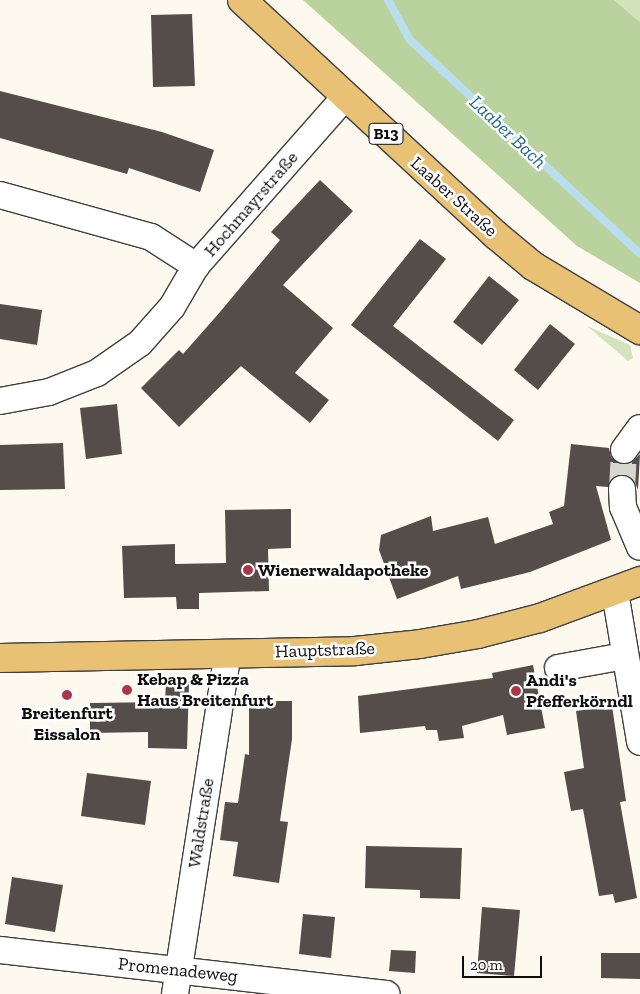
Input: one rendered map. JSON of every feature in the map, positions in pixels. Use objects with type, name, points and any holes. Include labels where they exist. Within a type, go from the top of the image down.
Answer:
[{"type":"main road","name":"Laaber Straße","points":[[242,0],[345,97],[533,266],[640,330]]},
{"type":"main road","name":"Hauptstraße","points":[[0,658],[355,651],[420,644],[540,618],[615,592],[640,581]]},
{"type":"street","name":"Hochmayrstraße","points":[[0,195],[151,237],[196,266],[345,97]]},
{"type":"street","points":[[0,401],[49,392],[97,373],[140,343],[172,307],[196,266]]},
{"type":"street","points":[[624,450],[640,428]]},
{"type":"street","points":[[622,489],[623,507],[640,547]]},
{"type":"street","points":[[615,592],[640,742]]},
{"type":"street","name":"Waldstraße","points":[[176,982],[228,653]]},
{"type":"street","points":[[558,668],[626,656]]},
{"type":"street","name":"Promenadeweg","points":[[0,950],[176,982],[386,994]]},
{"type":"green space","points":[[303,0],[614,0],[640,22],[640,283],[577,246]]},
{"type":"green space","points":[[614,0],[640,0],[640,22]]},
{"type":"green space","points":[[587,326],[630,345],[633,358],[628,361]]},
{"type":"building","points":[[192,14],[195,86],[153,87],[151,15]]},
{"type":"building","points":[[0,91],[162,132],[214,150],[200,192],[129,168],[127,174],[0,138]]},
{"type":"building","points":[[320,180],[353,211],[283,285],[333,328],[295,373],[329,400],[310,423],[241,366],[179,427],[141,388],[179,350],[183,354],[220,312],[280,240],[271,232]]},
{"type":"building","points":[[420,239],[446,259],[393,326],[514,420],[498,441],[351,325]]},
{"type":"building","points":[[489,276],[519,300],[482,345],[453,322]]},
{"type":"building","points":[[0,304],[42,310],[37,345],[0,339]]},
{"type":"building","points":[[550,324],[575,344],[538,390],[514,370]]},
{"type":"building","points":[[117,404],[122,454],[86,459],[80,408]]},
{"type":"building","points":[[63,443],[65,489],[0,490],[0,445]]},
{"type":"building","points":[[571,444],[609,448],[611,457],[622,465],[631,463],[640,454],[638,490],[634,480],[622,474],[613,477],[608,487],[596,486],[611,540],[530,572],[461,589],[458,576],[397,599],[379,550],[381,535],[431,516],[433,531],[488,517],[495,544],[553,524],[549,512],[564,506]]},
{"type":"building","points":[[291,509],[291,548],[268,549],[269,591],[199,593],[199,609],[177,609],[176,597],[124,598],[122,546],[175,544],[175,564],[226,563],[225,510]]},
{"type":"building","points":[[533,665],[545,728],[507,735],[503,715],[462,726],[464,738],[439,741],[437,730],[426,730],[425,726],[360,733],[358,696],[493,678],[492,673]]},
{"type":"building","points":[[166,682],[189,683],[187,749],[148,748],[148,732],[90,733],[90,703],[165,702]]},
{"type":"building","points":[[249,701],[292,701],[292,739],[280,821],[288,822],[279,883],[233,876],[238,842],[220,840],[225,802],[238,803],[245,754],[249,755]]},
{"type":"building","points":[[612,706],[626,801],[620,802],[637,898],[615,903],[613,894],[599,896],[583,809],[571,811],[564,772],[584,768],[576,711]]},
{"type":"building","points":[[87,773],[151,781],[145,825],[81,816]]},
{"type":"building","points":[[366,846],[462,848],[460,899],[420,898],[420,890],[365,888]]},
{"type":"building","points":[[12,877],[63,885],[55,932],[5,924]]},
{"type":"building","points":[[482,907],[520,910],[514,976],[477,973]]},
{"type":"building","points":[[303,914],[335,917],[331,958],[299,954]]},
{"type":"building","points":[[391,950],[416,951],[415,973],[389,971]]},
{"type":"building","points":[[601,953],[640,953],[640,979],[601,978]]},
{"type":"waterway","name":"Laaber Bach","points":[[388,0],[410,40],[640,254]]},
{"type":"tunnel","points":[[622,489],[624,450]]},
{"type":"place","name":"Wienerwaldapotheke","points":[[248,570]]},
{"type":"place","name":"Kebap & Pizza Haus Breitenfurt","points":[[127,690]]},
{"type":"place","name":"Andi's Pfefferkörndl","points":[[516,691]]},
{"type":"place","name":"Breitenfurt Eissalon","points":[[67,695]]}]
